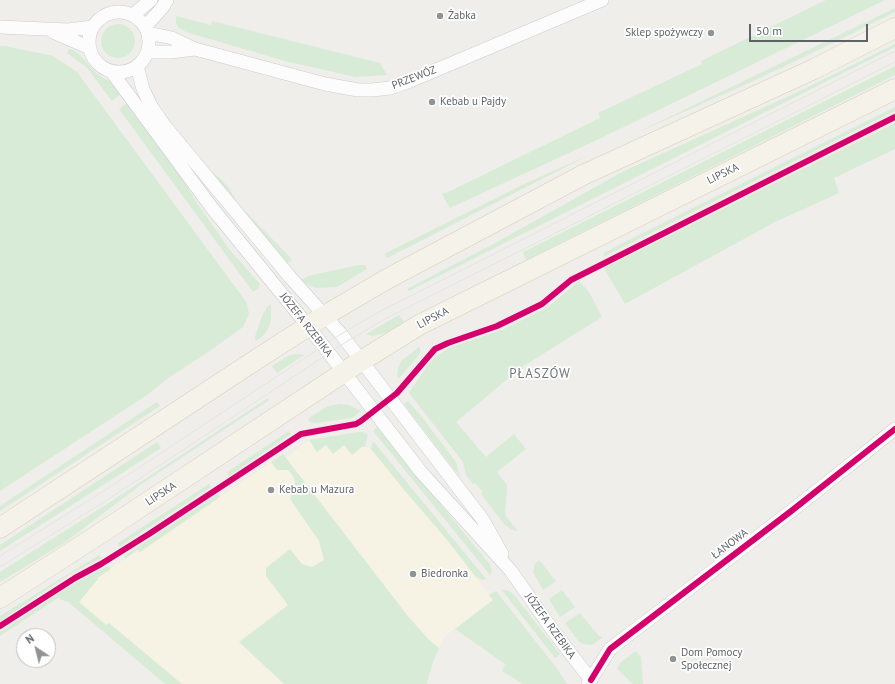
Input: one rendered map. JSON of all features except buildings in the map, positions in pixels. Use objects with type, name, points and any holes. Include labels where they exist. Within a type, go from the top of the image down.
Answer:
[{"type":"main road","points":[[0,528],[316,321],[387,278],[583,175],[814,69],[895,28]]},
{"type":"main road","name":"LIPSKA","points":[[0,598],[98,536],[361,361],[419,325],[895,89]]},
{"type":"street","points":[[133,15],[152,0]]},
{"type":"street","points":[[147,30],[166,0]]},
{"type":"street","name":"PRZEWÓZ","points":[[147,30],[172,38],[195,49],[342,88],[358,90],[390,88],[410,81],[602,0]]},
{"type":"street","points":[[124,13],[133,15],[147,30],[149,42],[148,52],[142,62],[129,71],[111,71],[103,68],[92,56],[90,48],[90,37],[93,27],[106,15],[124,13]]},
{"type":"street","points":[[0,27],[68,30],[93,27]]},
{"type":"street","points":[[46,29],[90,48]]},
{"type":"street","name":"PRZEWÓZ","points":[[148,52],[171,52],[195,49]]},
{"type":"street","name":"JÓZEFA RZEBIKA","points":[[137,66],[143,89],[151,106],[285,272],[316,321],[344,373],[422,472],[511,571]]},
{"type":"street","name":"JÓZEFA RZEBIKA","points":[[111,71],[212,208],[316,321],[341,334],[483,520],[511,571],[589,682]]},
{"type":"street","name":"ŁANOWA","points":[[589,682],[610,649],[790,512],[895,429]]},
{"type":"shaded area","points":[[309,440],[317,451],[326,445],[371,449],[448,541],[493,600],[444,637],[432,665],[427,684],[165,684],[68,602],[94,580],[137,550],[140,552],[283,454],[286,458]]},
{"type":"green space","points":[[826,0],[885,0],[599,139],[450,208],[442,194],[600,118],[598,113],[702,64],[701,61]]},
{"type":"green space","points":[[895,8],[895,12],[837,41],[760,78],[634,134]]},
{"type":"green space","points":[[176,16],[211,25],[212,21],[380,63],[387,75],[355,77],[285,61],[186,32],[178,27],[176,23]]},
{"type":"green space","points":[[121,24],[128,26],[133,31],[135,41],[133,51],[128,56],[115,58],[108,56],[103,51],[101,38],[103,31],[108,26]]},
{"type":"green space","points":[[895,44],[895,47],[409,291],[407,289],[497,242],[624,171],[798,92]]},
{"type":"green space","points":[[0,46],[53,56],[77,72],[247,303],[249,314],[243,327],[211,350],[167,379],[147,395],[0,491]]},
{"type":"green space","points":[[69,49],[80,55],[97,74],[114,84],[121,94],[112,101],[87,68],[67,53]]},
{"type":"green space","points":[[895,66],[895,75],[526,260],[523,252]]},
{"type":"green space","points":[[127,103],[178,172],[197,203],[229,249],[260,284],[258,289],[253,292],[119,109]]},
{"type":"green space","points":[[895,107],[895,111],[603,257],[605,252]]},
{"type":"green space","points":[[895,123],[895,149],[834,178],[839,193],[775,222],[625,304],[604,268]]},
{"type":"green space","points":[[587,156],[387,258],[384,254],[524,184]]},
{"type":"green space","points":[[208,170],[219,177],[228,187],[239,205],[291,258],[291,261],[286,264]]},
{"type":"green space","points":[[365,265],[367,269],[337,287],[317,288],[308,285],[301,280],[308,276]]},
{"type":"green space","points":[[579,281],[589,292],[602,317],[522,367],[456,422],[486,457],[514,434],[526,449],[497,472],[507,485],[505,515],[518,531],[512,530],[504,524],[481,494],[483,492],[475,483],[473,484],[466,475],[463,462],[409,393],[429,363],[441,353],[449,348],[504,329],[536,313],[549,306]]},
{"type":"green space","points":[[271,304],[271,320],[268,329],[263,336],[256,341],[256,333],[263,314],[266,308]]},
{"type":"green space","points":[[399,315],[404,322],[388,332],[373,336],[366,334]]},
{"type":"green space","points":[[419,347],[421,351],[419,355],[399,378],[397,378],[398,368],[401,361]]},
{"type":"green space","points":[[290,355],[304,355],[277,373],[272,366]]},
{"type":"green space","points":[[268,398],[269,400],[143,483],[64,543],[0,582],[0,572],[104,506]]},
{"type":"green space","points":[[408,401],[456,462],[460,477],[404,404]]},
{"type":"green space","points":[[157,402],[160,406],[0,511],[0,506]]},
{"type":"green space","points":[[341,404],[349,405],[361,411],[352,418],[315,423],[310,422],[308,419],[326,407]]},
{"type":"green space","points":[[377,427],[490,565],[492,570],[490,575],[373,431]]},
{"type":"green space","points":[[289,431],[291,434],[229,476],[227,472]]},
{"type":"green space","points":[[363,432],[368,435],[365,447],[362,447],[352,455],[344,445],[333,454],[326,445],[317,452],[309,440]]},
{"type":"green space","points":[[373,441],[486,579],[482,580],[475,576],[448,541],[405,491],[371,449]]},
{"type":"green space","points":[[157,442],[161,448],[0,551],[0,545]]},
{"type":"green space","points":[[283,454],[407,615],[429,640],[439,648],[432,665],[427,684],[284,684],[239,642],[288,605],[266,576],[266,568],[290,549],[302,564],[312,567],[324,560],[319,541],[290,499],[295,482],[293,476],[288,470],[277,470],[271,462]]},
{"type":"green space","points":[[209,484],[211,487],[119,547],[118,543]]},
{"type":"green space","points":[[218,494],[220,497],[140,552],[137,550],[125,559],[124,556]]},
{"type":"green space","points":[[99,555],[102,558],[72,573],[0,621],[0,616]]},
{"type":"green space","points":[[539,560],[556,581],[543,590],[533,572],[535,564]]},
{"type":"green space","points":[[108,566],[111,569],[97,578],[98,579],[79,602],[106,625],[109,623],[182,684],[165,684],[68,602],[58,598],[0,636],[0,632],[56,595]]},
{"type":"green space","points":[[501,589],[509,591],[515,596],[560,654],[555,658]]},
{"type":"green space","points":[[562,590],[575,607],[560,617],[549,599]]},
{"type":"green space","points":[[496,591],[555,666],[567,684],[523,684],[502,671],[505,664],[455,629],[493,600],[489,595]]},
{"type":"green space","points":[[580,613],[599,636],[603,637],[592,645],[579,642],[565,623]]},
{"type":"green space","points":[[636,651],[641,657],[643,684],[633,684],[617,669],[621,662]]},
{"type":"tram line","points":[[0,556],[99,494],[341,334],[379,312],[895,51]]},
{"type":"tram line","points":[[0,567],[104,502],[346,342],[383,320],[895,62]]},
{"type":"cycle path","points":[[0,626],[75,578],[101,564],[149,534],[301,434],[356,424],[361,421],[397,393],[435,349],[497,326],[542,304],[571,280],[895,117]]},
{"type":"cycle path","points":[[591,680],[610,649],[790,512],[895,429]]},
{"type":"place","name":"Żabka","points":[[440,16]]},
{"type":"place","name":"Sklep spożywczy","points":[[711,33]]},
{"type":"place","name":"Kebab u Pajdy","points":[[432,102]]},
{"type":"place","name":"Kebab u Mazura","points":[[271,490]]},
{"type":"place","name":"Biedronka","points":[[413,574]]},
{"type":"place","name":"Dom Pomocy Społecznej","points":[[673,659]]},
{"type":"district","name":"PŁASZÓW","points":[[540,374]]}]
